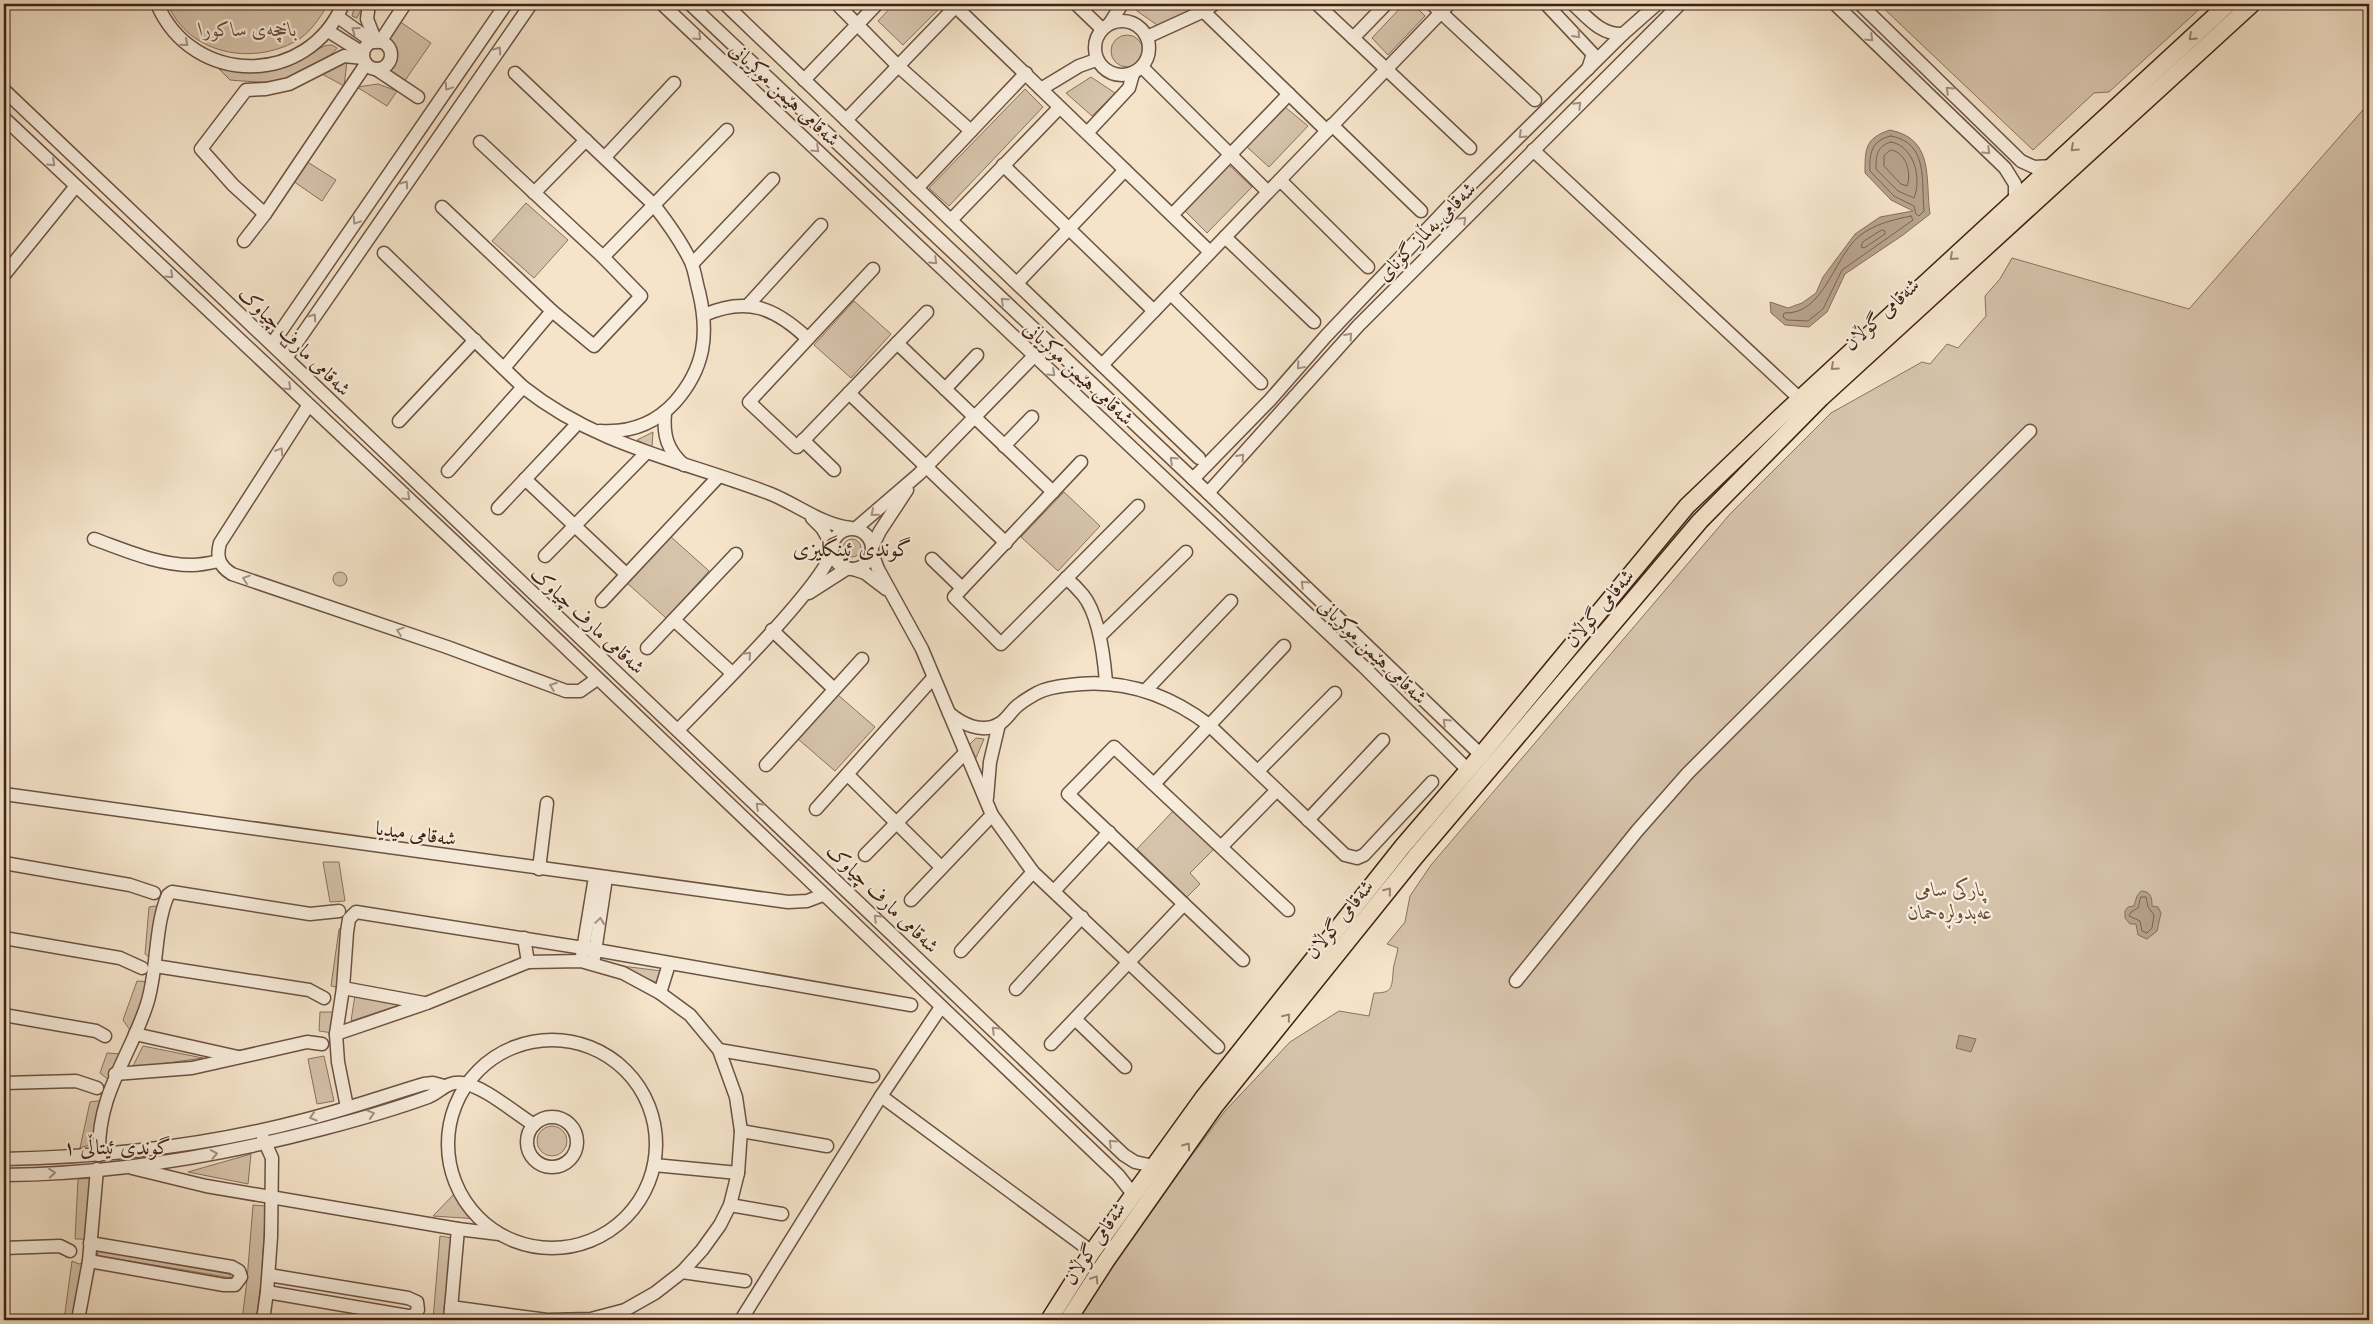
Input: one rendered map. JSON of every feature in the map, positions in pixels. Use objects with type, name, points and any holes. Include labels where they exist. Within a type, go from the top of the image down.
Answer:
[{"type":"main road","name":"شەقامی گوڵان","points":[[1068,1320],[1106,1261],[1215,1106],[1422,848],[1700,521],[2015,201],[2228,4]]},
{"type":"main road","name":"شەقامی گوڵان","points":[[1050,1320],[1092,1252],[1203,1098],[1403,846],[1481,755],[1686,506],[1800,399],[1907,310],[2252,4]]},
{"type":"street","points":[[157,4],[162,16],[175,33],[191,48],[210,58],[231,65],[252,67],[280,62],[294,57],[312,46],[328,31],[338,17],[343,4]]},
{"type":"street","points":[[370,4],[367,19],[376,42]]},
{"type":"street","points":[[244,240],[265,214],[367,61],[368,45],[376,42],[405,4]]},
{"type":"street","points":[[272,344],[506,4]]},
{"type":"street","points":[[286,358],[531,4]]},
{"type":"street","name":"شەقامی هێمن موکریانی","points":[[662,4],[1346,651],[1468,770]]},
{"type":"street","name":"شەقامی هێمن موکریانی","points":[[690,4],[1208,493],[1481,755]]},
{"type":"street","points":[[725,4],[1200,458]]},
{"type":"street","points":[[836,4],[898,66],[971,131]]},
{"type":"street","points":[[804,80],[877,4]]},
{"type":"street","points":[[1076,4],[1106,26],[1128,22],[1142,30],[1147,37],[1149,53],[1137,70],[1129,88],[1087,133]]},
{"type":"street","points":[[1122,4],[1094,44],[1096,60],[1101,67],[1116,75],[1137,70]]},
{"type":"street","points":[[1316,4],[1470,148]]},
{"type":"street","points":[[1353,38],[1386,4]]},
{"type":"street","points":[[1546,4],[1593,54],[1586,72]]},
{"type":"street","points":[[1573,4],[1596,26],[1612,34],[1623,34]]},
{"type":"street","name":"شەقامی یەڵماز گۆنای","points":[[1193,479],[1270,400],[1326,336],[1474,181],[1623,34],[1657,4]]},
{"type":"street","name":"شەقامی یەڵماز گۆنای","points":[[1208,493],[1358,326],[1680,4]]},
{"type":"street","points":[[1835,4],[2005,168],[2015,184],[2015,201]]},
{"type":"street","points":[[1860,4],[2016,156],[2034,167],[2054,166]]},
{"type":"street","points":[[846,120],[956,5],[1059,108],[1210,252]]},
{"type":"street","points":[[1147,37],[1205,6],[1289,94],[1330,128],[1421,211]]},
{"type":"street","points":[[1102,365],[1386,69],[1441,7],[1535,100]]},
{"type":"street","points":[[265,214],[233,185],[201,149],[246,90],[266,89],[289,84],[344,56],[385,66],[390,59],[388,47],[376,42],[338,17]]},
{"type":"street","points":[[328,31],[418,97]]},
{"type":"street","points":[[1041,89],[1079,66],[1096,60]]},
{"type":"street","points":[[1137,70],[1230,154],[1268,192]]},
{"type":"street","points":[[515,72],[653,204],[672,228],[692,264],[704,316],[702,352],[695,376],[665,414],[632,429],[595,431]]},
{"type":"street","points":[[917,188],[1026,73]]},
{"type":"street","points":[[605,157],[674,83]]},
{"type":"street","name":"شەقامی مارف چیاوک","points":[[4,90],[467,532],[1040,1073],[1124,1155],[1135,1162],[1153,1166]]},
{"type":"street","points":[[1172,215],[1289,94]]},
{"type":"street","points":[[951,220],[1059,108]]},
{"type":"street","name":"شەقامی مارف چیاوک","points":[[4,118],[456,544],[822,895],[1118,1175],[1133,1194]]},
{"type":"street","points":[[29,142],[44,128]]},
{"type":"street","points":[[604,257],[653,204],[727,130]]},
{"type":"street","points":[[534,193],[586,140]]},
{"type":"street","points":[[442,207],[552,311],[594,346],[641,296],[604,257],[480,142]]},
{"type":"street","points":[[1533,150],[1800,399]]},
{"type":"street","points":[[838,169],[850,155]]},
{"type":"street","points":[[2005,168],[2016,167],[2018,163],[2016,156]]},
{"type":"street","points":[[1003,165],[1154,311]]},
{"type":"street","points":[[1017,283],[1125,170]]},
{"type":"street","points":[[692,264],[772,179]]},
{"type":"street","points":[[1280,180],[1368,266]]},
{"type":"street","points":[[1474,181],[1488,195]]},
{"type":"street","points":[[4,275],[76,186]]},
{"type":"street","points":[[749,304],[821,225]]},
{"type":"street","points":[[1225,237],[1314,322]]},
{"type":"street","points":[[384,253],[523,387],[547,406],[578,423],[646,453],[768,493],[831,524],[853,529],[867,536],[876,565],[922,650],[992,816],[1033,872],[1130,961],[1218,1047]]},
{"type":"street","points":[[873,269],[749,402],[796,447],[927,312]]},
{"type":"street","points":[[1171,294],[1261,383]]},
{"type":"street","points":[[704,316],[717,310],[749,304],[773,313],[792,324],[807,338]]},
{"type":"street","points":[[504,368],[552,311]]},
{"type":"street","points":[[284,327],[287,334],[297,341]]},
{"type":"street","points":[[399,421],[475,340]]},
{"type":"street","points":[[897,343],[1053,492]]},
{"type":"street","points":[[945,389],[977,355]]},
{"type":"street","points":[[678,730],[801,599],[827,562],[838,534],[853,529],[922,470],[1034,356]]},
{"type":"street","points":[[448,471],[523,387]]},
{"type":"street","points":[[849,393],[922,470],[1006,543]]},
{"type":"street","points":[[308,406],[220,543],[219,561],[224,569],[232,574],[447,647],[566,691],[580,691],[597,679]]},
{"type":"street","points":[[665,414],[664,433],[667,442],[684,465]]},
{"type":"street","points":[[1004,446],[1032,417]]},
{"type":"street","points":[[498,508],[578,423]]},
{"type":"street","points":[[1516,981],[1637,831],[1688,773],[2030,431]]},
{"type":"street","points":[[803,440],[834,470]]},
{"type":"street","points":[[545,556],[646,453]]},
{"type":"street","points":[[1081,462],[954,597],[1001,644],[1138,506]]},
{"type":"street","points":[[801,599],[851,569],[867,562],[880,532],[922,470]]},
{"type":"street","points":[[602,601],[719,476]]},
{"type":"street","points":[[525,479],[626,574]]},
{"type":"street","points":[[800,508],[822,528],[832,548],[835,560],[851,569],[865,573],[891,594]]},
{"type":"street","points":[[456,544],[467,532]]},
{"type":"street","points":[[94,539],[148,558],[193,566],[219,561]]},
{"type":"street","points":[[1100,636],[1186,552]]},
{"type":"street","points":[[646,648],[736,554]]},
{"type":"street","points":[[932,560],[962,588]]},
{"type":"street","points":[[1066,578],[1084,596],[1100,636],[1106,682]]},
{"type":"street","points":[[1146,690],[1231,600]]},
{"type":"street","points":[[674,620],[732,673]]},
{"type":"street","points":[[772,630],[834,689]]},
{"type":"street","points":[[1346,651],[1360,638]]},
{"type":"street","points":[[1154,784],[1284,646]]},
{"type":"street","points":[[766,765],[862,659]]},
{"type":"street","points":[[816,809],[933,678]]},
{"type":"street","points":[[949,713],[960,722],[972,726],[986,727],[998,724],[1016,706],[1038,692],[1063,686],[1106,682],[1146,690],[1194,714],[1209,725],[1345,855],[1352,858],[1360,857],[1432,782]]},
{"type":"street","points":[[1258,772],[1335,693]]},
{"type":"street","points":[[987,801],[990,762],[998,724]]},
{"type":"street","points":[[1308,820],[1383,740]]},
{"type":"street","points":[[1243,960],[1068,794],[1114,747],[1222,846],[1288,910]]},
{"type":"street","points":[[865,855],[965,752]]},
{"type":"street","points":[[848,775],[941,866]]},
{"type":"street","points":[[1222,846],[1277,790]]},
{"type":"street","points":[[730,807],[744,792]]},
{"type":"street","name":"شەقامی میدیا","points":[[4,794],[788,902],[807,901],[822,895]]},
{"type":"street","points":[[539,869],[547,803]]},
{"type":"street","points":[[911,900],[941,866],[992,816]]},
{"type":"street","points":[[1054,891],[1109,832]]},
{"type":"street","points":[[4,863],[130,885],[154,893]]},
{"type":"street","points":[[961,951],[1033,872]]},
{"type":"street","points":[[588,955],[601,877]]},
{"type":"street","points":[[99,1155],[104,1107],[115,1074],[148,1003],[164,902],[168,895],[172,892],[310,914],[339,911]]},
{"type":"street","points":[[1051,1044],[1184,904]]},
{"type":"street","points":[[347,1107],[338,1062],[336,1034],[343,988],[349,919],[356,912],[524,938],[588,955],[669,964],[911,1005]]},
{"type":"street","points":[[1016,989],[1082,917]]},
{"type":"street","points":[[4,938],[120,958],[142,968]]},
{"type":"street","points":[[524,938],[528,962]]},
{"type":"street","points":[[336,1034],[427,1003],[528,962],[588,955],[660,993],[690,1014],[719,1050],[736,1096],[741,1131],[738,1173],[730,1205],[702,1250],[682,1272],[655,1293],[625,1310],[591,1320],[548,1320],[451,1307]]},
{"type":"street","points":[[660,993],[669,964]]},
{"type":"street","points":[[155,966],[309,990],[324,998]]},
{"type":"street","points":[[343,988],[427,1003]]},
{"type":"street","points":[[741,1320],[881,1096],[941,1008]]},
{"type":"street","points":[[4,1015],[96,1032],[105,1036]]},
{"type":"street","points":[[1075,1019],[1125,1067]]},
{"type":"street","points":[[135,1034],[243,1058]]},
{"type":"street","points":[[125,1166],[206,1186],[458,1229],[501,1234],[538,1247],[564,1247],[589,1241],[612,1229],[631,1211],[646,1189],[654,1165],[656,1149],[654,1126],[647,1103],[640,1089],[620,1066],[593,1049],[563,1041],[531,1042],[516,1046],[489,1062],[467,1084],[454,1110],[448,1138],[450,1167],[455,1181],[469,1206],[479,1218],[501,1234]]},
{"type":"street","points":[[115,1074],[192,1068],[307,1042],[322,1044]]},
{"type":"street","points":[[719,1050],[873,1076]]},
{"type":"street","points":[[1026,1089],[1040,1073]]},
{"type":"street","points":[[4,1083],[76,1081],[97,1088]]},
{"type":"street","points":[[4,1159],[99,1155],[170,1147],[304,1120],[424,1084],[433,1083],[444,1086]]},
{"type":"street","points":[[4,1175],[97,1170],[164,1162],[266,1143],[330,1127],[429,1096],[444,1086],[455,1083],[467,1084],[534,1125]]},
{"type":"street","points":[[881,1096],[1092,1252]]},
{"type":"street","points":[[260,1130],[272,1158],[269,1275],[263,1320]]},
{"type":"street","points":[[741,1131],[827,1146]]},
{"type":"street","points":[[654,1165],[738,1173]]},
{"type":"street","points":[[78,1320],[89,1261],[97,1170]]},
{"type":"street","points":[[730,1205],[782,1214]]},
{"type":"street","points":[[450,1320],[458,1229]]},
{"type":"street","points":[[89,1261],[224,1285],[235,1285],[241,1277],[239,1271],[232,1267],[90,1243]]},
{"type":"street","points":[[4,1248],[60,1246],[70,1251]]},
{"type":"street","points":[[682,1272],[744,1281]]},
{"type":"street","points":[[268,1292],[408,1316],[413,1316],[418,1310],[417,1302],[403,1297],[269,1275]]},
{"type":"green space","name":"باخچەی ساکورا","points":[[168,4],[328,4],[314,25],[296,41],[279,49],[260,53],[241,53],[223,51],[206,44],[190,34],[177,21]]},
{"type":"green space","points":[[355,4],[364,4],[357,18],[352,16]]},
{"type":"green space","points":[[894,4],[944,4],[903,45],[878,21]]},
{"type":"green space","points":[[1139,4],[1185,4],[1189,11],[1160,27],[1137,11],[1136,6]]},
{"type":"green space","points":[[1404,4],[1413,4],[1425,16],[1388,55],[1372,38]]},
{"type":"green space","points":[[1879,4],[2205,4],[2109,92],[2094,93],[2033,150]]},
{"type":"green space","points":[[399,21],[431,43],[404,82],[391,74],[390,66],[394,52],[387,38]]},
{"type":"green space","points":[[1127,35],[1138,40],[1143,51],[1138,62],[1127,67],[1116,62],[1111,51],[1116,40]]},
{"type":"green space","points":[[332,45],[337,48],[331,55],[314,67],[275,81],[230,80],[218,68],[250,71],[280,67],[304,58],[324,46]]},
{"type":"green space","points":[[347,62],[344,86],[322,74]]},
{"type":"green space","points":[[1091,77],[1115,93],[1092,116],[1066,93]]},
{"type":"green space","points":[[378,84],[397,91],[387,106],[357,87]]},
{"type":"green space","points":[[1025,89],[1043,107],[949,206],[929,188]]},
{"type":"green space","name":"پارکی سامی عەبدولڕەحمان","points":[[2369,103],[2369,1320],[1077,1320],[1138,1227],[1225,1111],[1290,1042],[1339,1011],[1369,1016],[1374,993],[1387,991],[1392,983],[1398,948],[1387,944],[1405,922],[1410,896],[1431,865],[1730,514],[1831,413],[1922,362],[1930,364],[1947,344],[1958,348],[1986,316],[1985,296],[2000,279],[2012,258],[2189,309]]},
{"type":"green space","points":[[1285,107],[1308,126],[1269,167],[1247,147]]},
{"type":"green space","points":[[306,161],[336,180],[322,201],[293,181]]},
{"type":"green space","points":[[1228,164],[1252,187],[1207,233],[1184,210]]},
{"type":"green space","points":[[526,203],[568,240],[534,278],[492,241]]},
{"type":"green space","points":[[854,301],[891,334],[851,378],[814,345]]},
{"type":"green space","points":[[653,432],[652,447],[637,440]]},
{"type":"green space","points":[[1064,492],[1100,526],[1058,571],[1021,537]]},
{"type":"green space","points":[[670,536],[709,571],[666,618],[627,583]]},
{"type":"green space","points":[[852,539],[858,542],[861,548],[858,554],[852,557],[846,554],[843,548],[846,542]]},
{"type":"green space","points":[[340,572],[345,574],[347,579],[345,584],[340,586],[335,584],[333,579],[335,574]]},
{"type":"green space","points":[[838,695],[875,727],[835,771],[798,739]]},
{"type":"green space","points":[[976,738],[984,739],[976,758],[969,745]]},
{"type":"green space","points":[[1174,810],[1214,849],[1190,873],[1200,884],[1187,897],[1137,849]]},
{"type":"green space","points":[[323,862],[339,862],[345,901],[330,902]]},
{"type":"green space","points":[[162,905],[157,964],[145,954],[149,907]]},
{"type":"green space","points":[[347,926],[341,988],[331,986],[339,929]]},
{"type":"green space","points":[[614,965],[662,971],[658,983]]},
{"type":"green space","points":[[137,981],[152,982],[132,1033],[123,1020]]},
{"type":"green space","points":[[355,995],[402,1004],[351,1021]]},
{"type":"green space","points":[[320,1012],[334,1012],[333,1033],[319,1031]]},
{"type":"green space","points":[[143,1046],[203,1058],[132,1068]]},
{"type":"green space","points":[[107,1053],[122,1054],[110,1081],[100,1073]]},
{"type":"green space","points":[[324,1056],[334,1101],[317,1104],[308,1059]]},
{"type":"green space","points":[[105,1100],[96,1143],[80,1148],[90,1102]]},
{"type":"green space","points":[[552,1126],[562,1131],[567,1141],[562,1151],[552,1156],[542,1151],[537,1141],[542,1131]]},
{"type":"green space","points":[[251,1154],[248,1184],[188,1172]]},
{"type":"green space","points":[[93,1178],[89,1243],[82,1239],[75,1239],[78,1179]]},
{"type":"green space","points":[[457,1191],[479,1219],[433,1216]]},
{"type":"green space","points":[[253,1205],[266,1206],[261,1282],[256,1320],[242,1320],[247,1280]]},
{"type":"green space","points":[[440,1236],[452,1238],[447,1320],[433,1320]]},
{"type":"green space","points":[[100,1251],[229,1274],[232,1278],[100,1256],[97,1254]]},
{"type":"green space","points":[[72,1261],[79,1264],[87,1261],[77,1320],[64,1320]]},
{"type":"water","points":[[1890,130],[1904,135],[1915,142],[1921,151],[1927,174],[1930,214],[1903,235],[1845,274],[1827,312],[1809,327],[1785,325],[1771,313],[1770,302],[1788,308],[1802,303],[1816,293],[1823,277],[1855,234],[1880,217],[1913,211],[1891,200],[1865,173],[1865,157],[1868,146],[1876,137]]},
{"type":"water","points":[[2141,891],[2149,894],[2152,906],[2158,907],[2161,913],[2157,931],[2147,939],[2138,935],[2136,924],[2130,924],[2125,918],[2125,911],[2128,907],[2134,906],[2137,896]]},
{"type":"water","points":[[1959,1035],[1976,1039],[1971,1052],[1956,1048]]},
{"type":"district","name":"گوندی ئینگلیزی","points":[[852,548]]},
{"type":"district","name":"گوندی ئیتاڵی ١","points":[[117,1147]]}]
